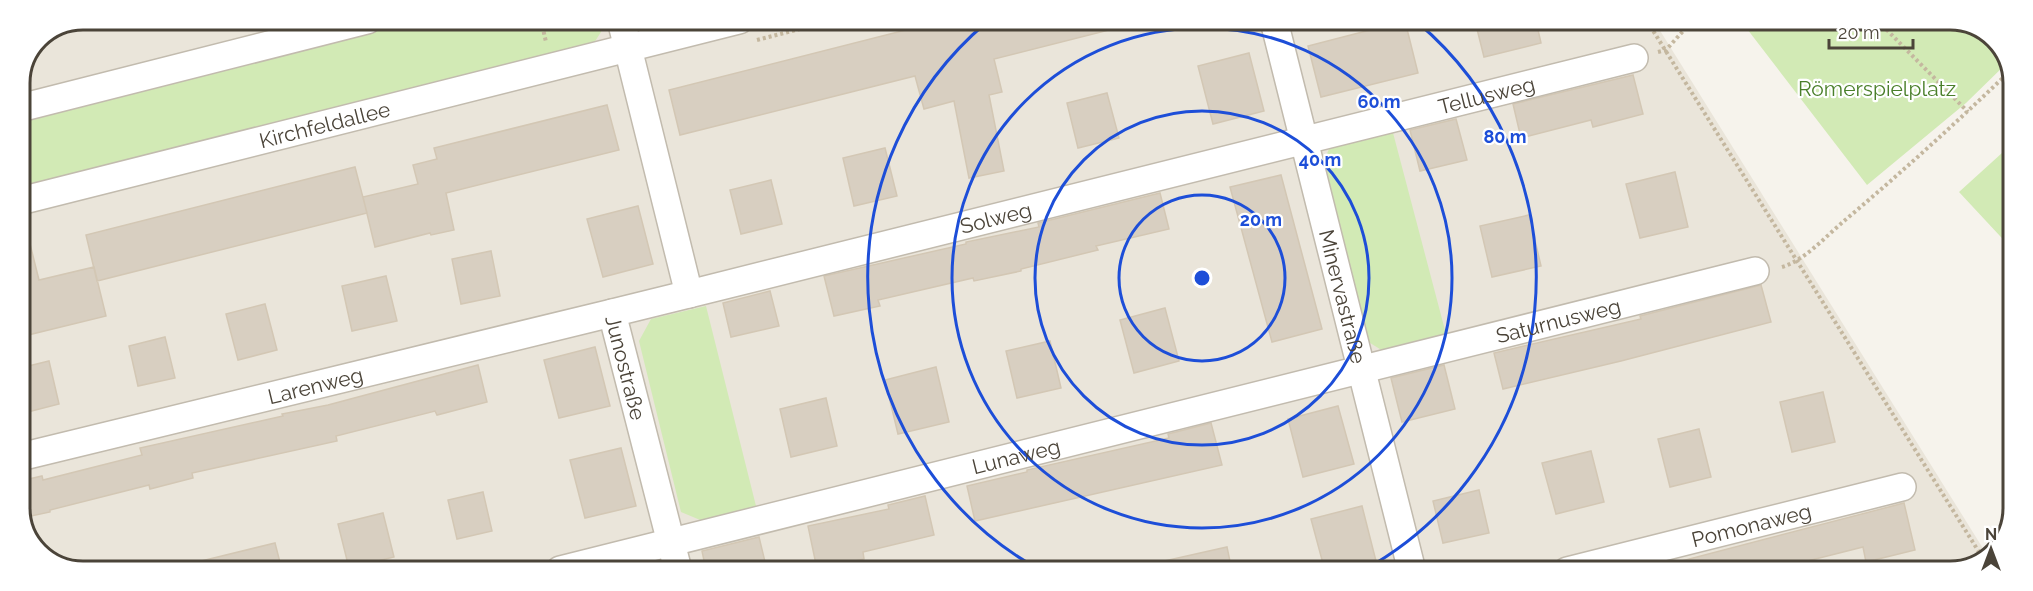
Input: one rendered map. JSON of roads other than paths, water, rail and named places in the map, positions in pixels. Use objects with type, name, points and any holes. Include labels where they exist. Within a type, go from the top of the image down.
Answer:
[{"type":"street","points":[[30,105],[328,30]]},
{"type":"street","points":[[624,30],[689,294]]},
{"type":"street","name":"Kirchfeldallee","points":[[30,198],[699,30]]},
{"type":"street","name":"Minervastraße","points":[[1276,30],[1409,561]]},
{"type":"street","name":"Tellusweg","points":[[1303,140],[1634,58]]},
{"type":"street","name":"Solweg","points":[[689,294],[1303,140]]},
{"type":"street","name":"Saturnusweg","points":[[1361,370],[1755,271]]},
{"type":"street","name":"Junostraße","points":[[676,561],[612,313],[689,294]]},
{"type":"street","name":"Larenweg","points":[[30,455],[612,313]]},
{"type":"street","name":"Lunaweg","points":[[596,561],[1361,370]]},
{"type":"street","name":"Pomonaweg","points":[[1607,561],[1902,487]]},
{"type":"park label","name":"Römerspielplatz","points":[[1877,88]]}]
